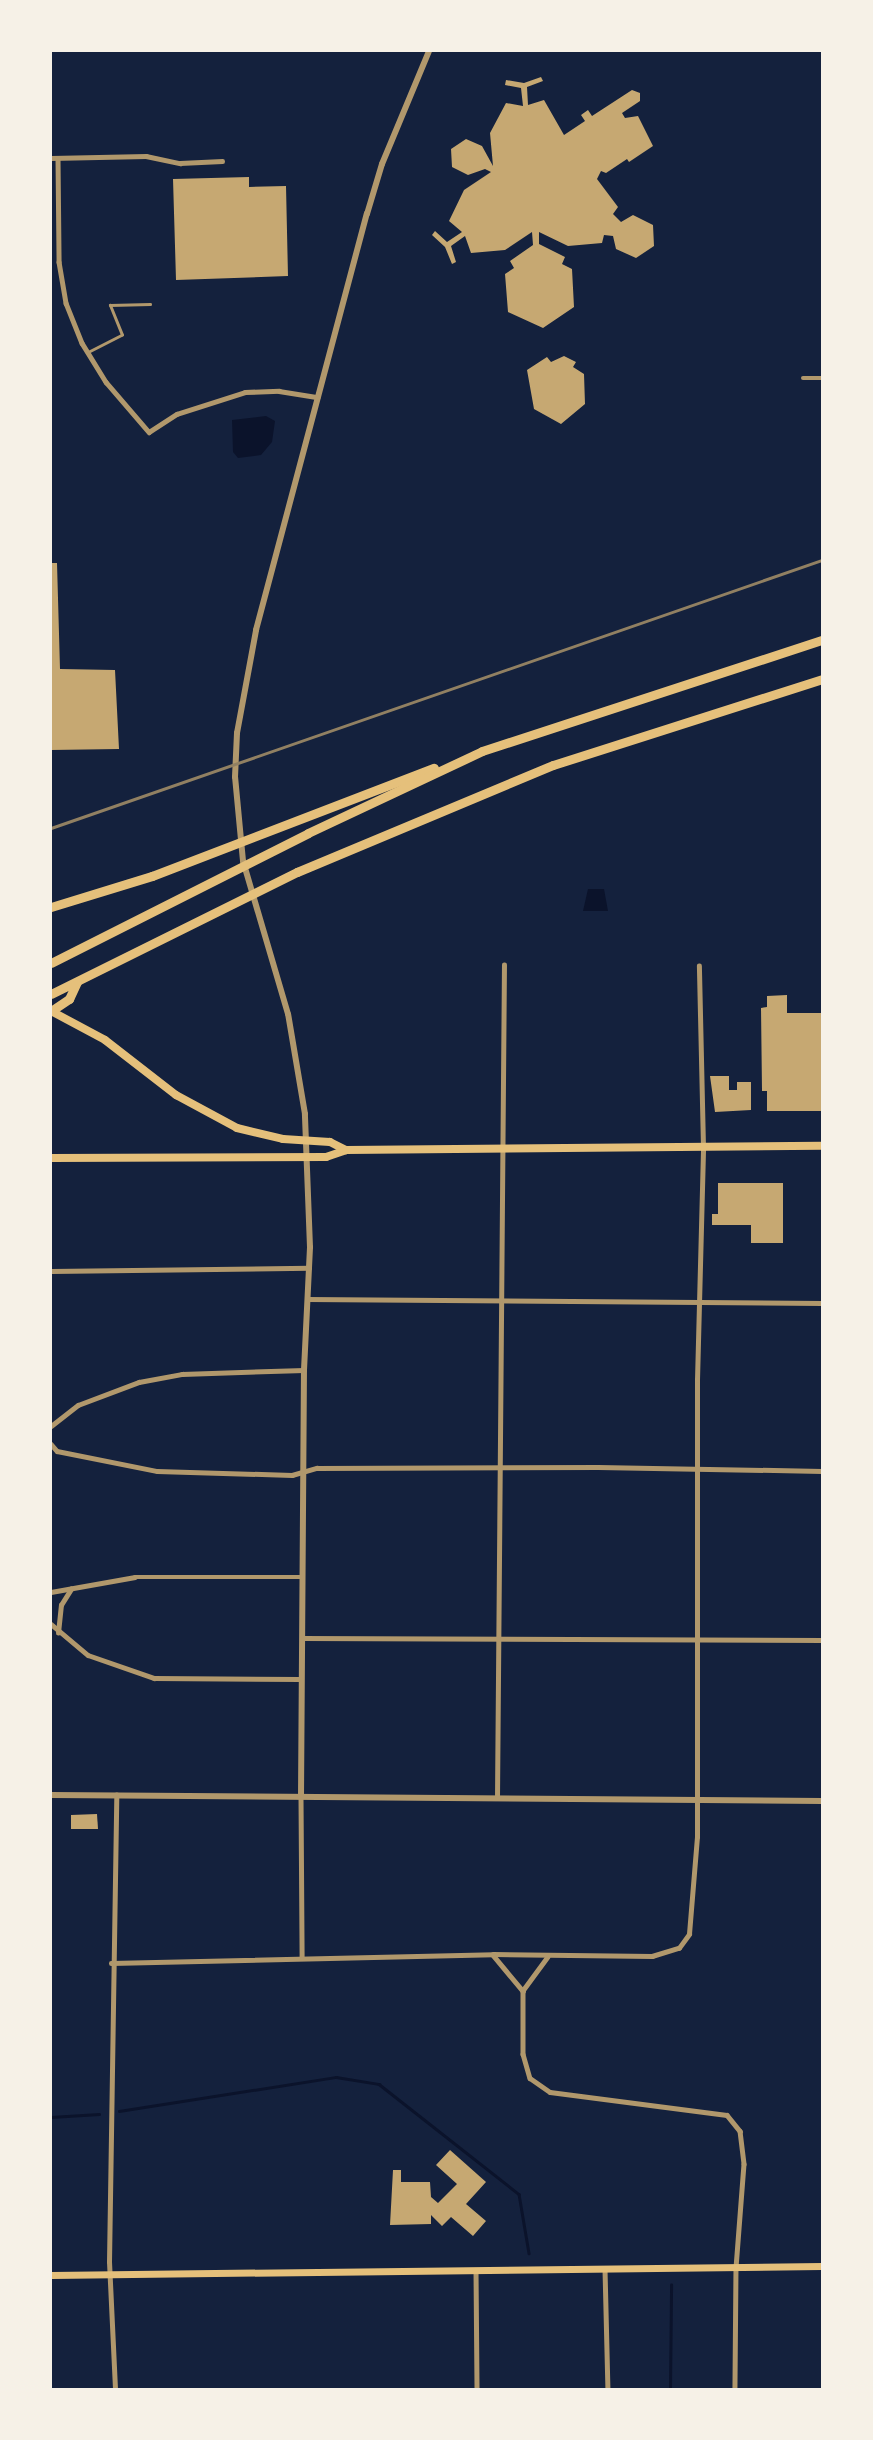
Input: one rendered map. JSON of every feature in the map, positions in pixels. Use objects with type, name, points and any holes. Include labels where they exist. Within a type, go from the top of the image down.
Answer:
[{"type":"highway","points":[[51,907],[152,876],[482,751],[822,640]]},
{"type":"highway","points":[[51,994],[297,872],[552,765],[822,679]]},
{"type":"highway","points":[[51,963],[308,833],[482,751]]},
{"type":"highway","points":[[51,1011],[69,999],[77,981]]},
{"type":"main road","points":[[51,1011],[105,1040],[206,1113],[265,1135],[330,1142],[346,1150]]},
{"type":"main road","points":[[51,1158],[306,1157],[346,1150],[822,1146]]},
{"type":"main road","points":[[51,2274],[822,2266]]},
{"type":"street","points":[[302,1958],[300,1679],[303,1638],[303,1370],[309,1268],[306,1157],[297,1054],[268,954],[239,837],[237,733],[256,630],[382,164],[429,51]]},
{"type":"street","points":[[51,158],[146,156],[180,163],[222,161]]},
{"type":"street","points":[[58,158],[59,262],[66,303],[88,352],[106,382],[149,432],[187,410],[245,392],[279,391],[318,397]]},
{"type":"street","points":[[803,378],[822,378]]},
{"type":"street","points":[[497,1798],[504,965]]},
{"type":"street","points":[[111,1963],[493,1954],[652,1956],[679,1948],[694,1914],[698,1302],[703,1147],[699,966]]},
{"type":"street","points":[[51,1271],[309,1268]]},
{"type":"street","points":[[307,1299],[822,1303]]},
{"type":"street","points":[[51,1426],[78,1405],[139,1382],[182,1374],[303,1370]]},
{"type":"street","points":[[51,1444],[57,1451],[157,1471],[303,1472],[317,1468],[501,1471],[598,1467],[822,1471]]},
{"type":"street","points":[[51,1592],[135,1577],[302,1577]]},
{"type":"street","points":[[58,1633],[61,1605],[71,1588]]},
{"type":"street","points":[[51,1624],[58,1633],[88,1655],[154,1678],[300,1679]]},
{"type":"street","points":[[303,1638],[822,1640]]},
{"type":"street","points":[[51,1795],[822,1801]]},
{"type":"street","points":[[115,2389],[109,2274],[111,1963],[116,1795]]},
{"type":"street","points":[[493,1954],[523,1991]]},
{"type":"street","points":[[548,1956],[523,1991],[523,2054],[530,2078],[550,2092],[708,2112],[735,2120],[744,2164],[736,2267],[735,2389]]},
{"type":"street","points":[[605,2268],[608,2389]]},
{"type":"street","points":[[476,2269],[477,2389]]},
{"type":"lane","points":[[88,352],[122,335],[110,305],[150,304]]},
{"type":"water","points":[[266,416],[275,421],[272,442],[261,455],[238,458],[233,452],[232,420]]},
{"type":"water","points":[[588,889],[604,889],[608,911],[583,911]]},
{"type":"building","points":[[541,77],[543,81],[527,87],[528,105],[544,100],[564,135],[585,121],[581,115],[588,110],[592,116],[632,90],[640,93],[640,101],[622,113],[625,118],[638,116],[653,146],[629,162],[627,159],[606,173],[601,171],[597,179],[618,207],[613,214],[621,222],[633,215],[653,225],[654,246],[636,258],[616,249],[613,236],[604,235],[602,243],[568,246],[539,232],[539,244],[565,257],[562,264],[572,269],[574,307],[543,328],[508,312],[505,274],[514,268],[510,261],[533,245],[532,232],[505,250],[471,253],[465,236],[451,246],[456,262],[452,264],[445,247],[432,235],[435,231],[447,242],[462,232],[449,221],[464,190],[491,172],[485,169],[468,175],[452,167],[451,149],[466,139],[482,146],[493,166],[490,133],[506,103],[523,106],[521,88],[505,85],[506,80],[524,83]]},
{"type":"building","points":[[249,177],[249,187],[286,186],[288,276],[176,280],[173,179]]},
{"type":"building","points":[[564,356],[576,362],[573,367],[584,374],[585,404],[561,424],[534,409],[527,370],[547,357],[551,362]]},
{"type":"building","points":[[51,563],[57,563],[60,669],[115,670],[119,749],[51,750]]},
{"type":"building","points":[[787,995],[787,1013],[822,1013],[822,1111],[767,1111],[767,1091],[762,1091],[761,1008],[767,1007],[767,996]]},
{"type":"building","points":[[710,1076],[729,1076],[729,1090],[737,1090],[737,1082],[751,1082],[751,1110],[715,1112]]},
{"type":"building","points":[[718,1183],[783,1183],[783,1243],[751,1243],[751,1225],[712,1225],[712,1214],[718,1214]]},
{"type":"building","points":[[97,1814],[98,1829],[71,1829],[71,1815]]},
{"type":"building","points":[[450,2150],[486,2182],[466,2204],[486,2221],[473,2236],[451,2217],[442,2226],[431,2215],[431,2224],[390,2225],[393,2170],[401,2170],[401,2182],[430,2182],[431,2197],[438,2203],[457,2184],[436,2165]]},
{"type":"waterway","points":[[119,2111],[336,2077],[379,2084],[519,2194],[529,2253]]},
{"type":"waterway","points":[[51,2117],[99,2114]]},
{"type":"waterway","points":[[670,2389],[671,2285]]},
{"type":"railway","points":[[51,828],[822,560]]}]
